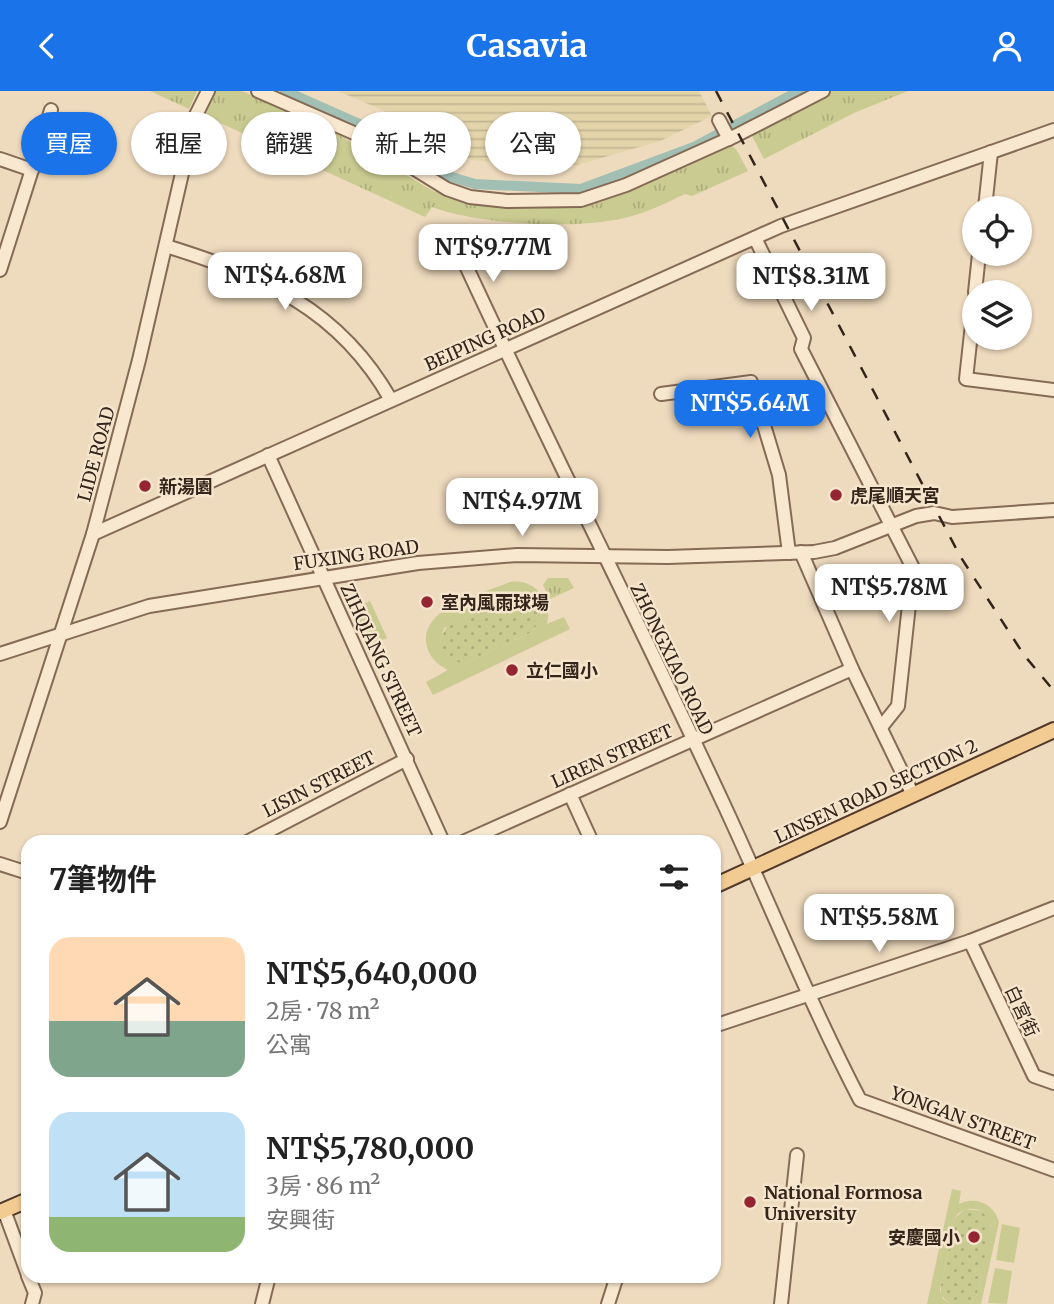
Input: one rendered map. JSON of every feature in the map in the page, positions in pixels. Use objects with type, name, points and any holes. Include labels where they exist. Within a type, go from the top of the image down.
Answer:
[{"type":"main road","name":"LINSEN ROAD SECTION 2","points":[[721,883],[1054,730]]},
{"type":"main road","points":[[2,1211],[21,1203]]},
{"type":"street","name":"LIDE ROAD","points":[[0,822],[93,534],[166,246],[195,117],[208,91]]},
{"type":"street","points":[[258,91],[363,137],[447,189],[470,197],[581,200],[626,185],[729,139],[822,91]]},
{"type":"street","points":[[719,120],[729,139]]},
{"type":"street","name":"BEIPING ROAD","points":[[93,534],[755,238],[1054,129]]},
{"type":"street","points":[[986,196],[991,152]]},
{"type":"street","points":[[0,159],[21,166]]},
{"type":"street","points":[[0,270],[30,175]]},
{"type":"street","name":"ZHONGXIAO ROAD","points":[[451,233],[860,1100]]},
{"type":"street","points":[[755,238],[804,338],[801,349],[913,568],[898,706],[882,726]]},
{"type":"street","points":[[166,246],[269,283],[310,308],[362,355],[391,400]]},
{"type":"street","points":[[969,350],[966,379],[1054,390]]},
{"type":"street","points":[[661,394],[751,382],[779,475],[795,552],[882,726],[913,795]]},
{"type":"street","name":"ZIHQIANG STREET","points":[[268,455],[440,835]]},
{"type":"street","name":"FUXING ROAD","points":[[0,654],[149,606],[418,563],[517,555],[795,552],[835,548],[890,526],[934,513],[952,517],[1054,510]]},
{"type":"street","name":"LIREN STREET","points":[[479,835],[852,669]]},
{"type":"street","name":"LISIN STREET","points":[[260,835],[407,758]]},
{"type":"street","points":[[570,795],[589,835]]},
{"type":"street","points":[[0,865],[21,871]]},
{"type":"street","points":[[721,1024],[970,941],[1054,908]]},
{"type":"street","name":"白宮街","points":[[970,941],[1034,1076],[1054,1083]]},
{"type":"street","name":"YONGAN STREET","points":[[860,1100],[1054,1170]]},
{"type":"street","points":[[781,1304],[797,1155]]},
{"type":"street","points":[[2,1211],[21,1258]]},
{"type":"street","points":[[31,1283],[35,1293],[32,1304]]},
{"type":"street","points":[[262,1304],[267,1283]]},
{"type":"street","points":[[608,1304],[615,1283]]},
{"type":"shaded area","points":[[338,91],[699,91],[712,116],[660,141],[581,164],[581,112],[485,112],[485,161],[471,160],[471,112],[382,110]]},
{"type":"green space","points":[[150,91],[197,91],[189,109]]},
{"type":"green space","points":[[214,91],[242,91],[288,112],[241,112],[241,133],[227,126],[227,112],[206,112]]},
{"type":"green space","points":[[833,91],[908,91],[854,113],[764,159],[750,132]]},
{"type":"green space","points":[[337,134],[351,142],[351,175],[406,175],[433,191],[473,203],[556,208],[595,203],[731,146],[736,149],[748,171],[692,196],[685,194],[642,213],[594,223],[497,221],[432,207],[425,217],[334,175],[337,175]]},
{"type":"green space","points":[[548,578],[568,578],[574,588],[550,599],[543,585]]},
{"type":"green space","points":[[510,582],[527,584],[540,593],[547,608],[547,624],[564,617],[570,629],[433,695],[426,682],[448,670],[436,662],[428,651],[428,629],[435,618],[471,596]],"holes":[[[511,597],[523,597],[537,606],[539,622],[532,632],[463,664],[447,657],[440,643],[444,628]]]},
{"type":"green space","points":[[517,596],[527,598],[537,607],[539,622],[532,632],[463,664],[446,657],[441,649],[440,639],[448,625]]},
{"type":"green space","points":[[370,601],[387,638],[367,647],[350,610]]},
{"type":"green space","points":[[952,1189],[961,1191],[959,1204],[971,1201],[983,1203],[993,1210],[999,1222],[981,1304],[970,1304],[977,1295],[991,1225],[982,1211],[970,1209],[963,1210],[955,1218],[940,1290],[943,1299],[950,1304],[927,1304]]},
{"type":"green space","points":[[965,1209],[982,1211],[990,1220],[991,1229],[977,1295],[970,1304],[950,1304],[941,1295],[941,1285],[955,1218]]},
{"type":"green space","points":[[1002,1224],[1020,1228],[1014,1263],[996,1260]]},
{"type":"green space","points":[[995,1268],[1012,1271],[1007,1304],[988,1303]]},
{"type":"waterway","points":[[285,91],[373,130],[445,175],[475,184],[581,189],[694,147],[799,91]]},
{"type":"railway","points":[[716,91],[960,556],[1024,655],[1054,691]]},
{"type":"place","name":"新湯園","points":[[145,486]]},
{"type":"place","name":"虎尾順天宮","points":[[836,495]]},
{"type":"place","name":"室內風雨球場","points":[[427,602]]},
{"type":"place","name":"立仁國小","points":[[512,670]]},
{"type":"place","name":"National Formosa University","points":[[750,1202]]},
{"type":"place","name":"安慶國小","points":[[974,1237]]}]
